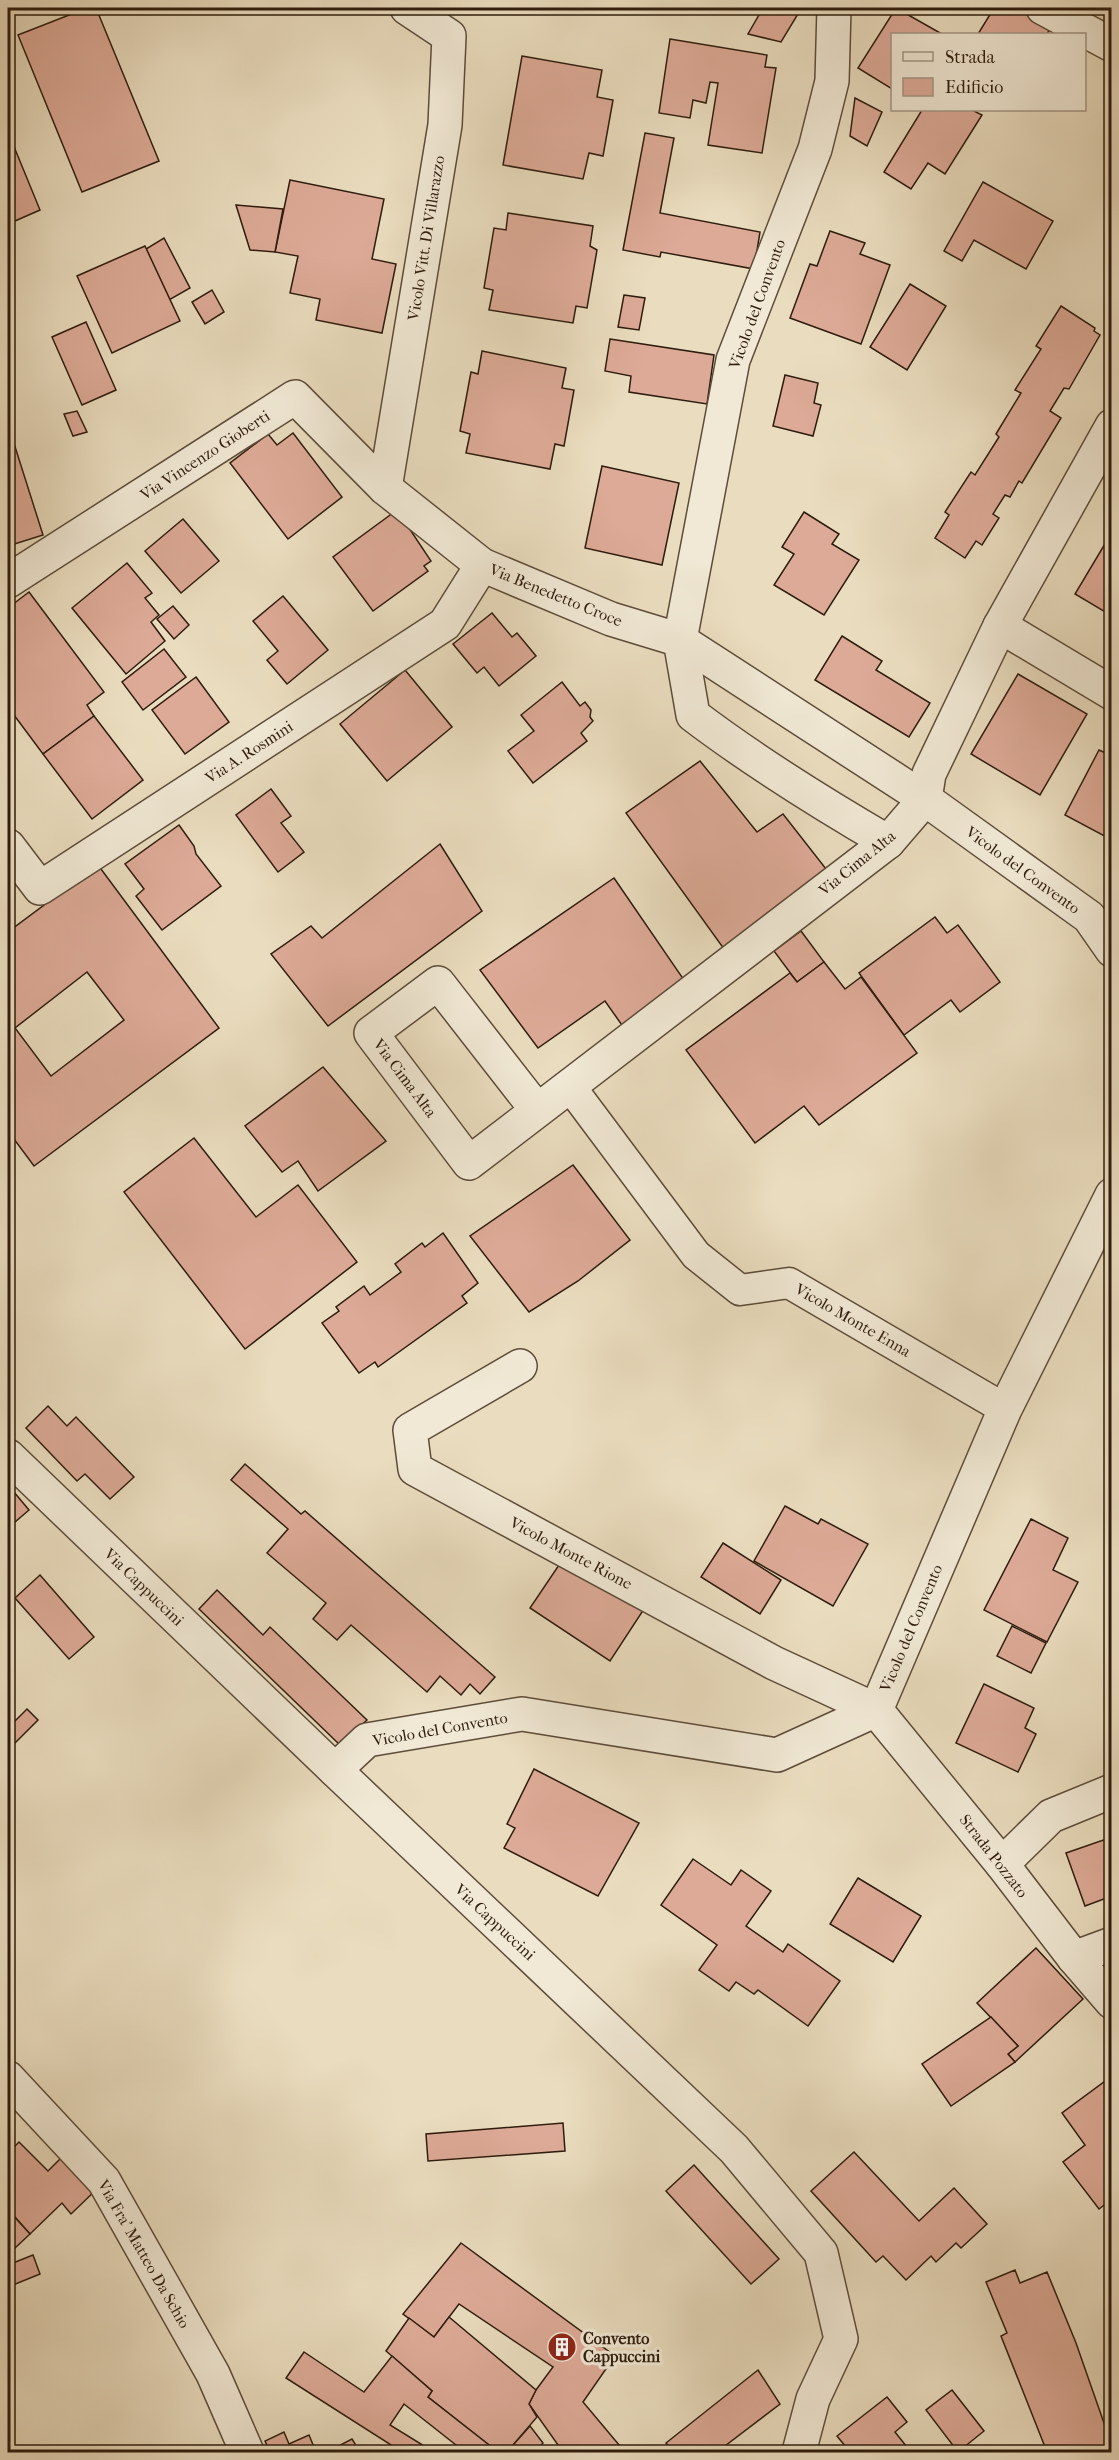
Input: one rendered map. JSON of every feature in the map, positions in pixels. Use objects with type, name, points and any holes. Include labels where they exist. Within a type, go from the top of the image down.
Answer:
[{"type":"street","name":"Vicolo Vitt. Di Villarazzo","points":[[385,488],[445,125],[449,36],[407,8]]},
{"type":"street","name":"Vicolo del Convento","points":[[680,640],[733,360],[815,150],[832,81],[834,8]]},
{"type":"street","points":[[1043,8],[1112,45]]},
{"type":"street","name":"Via Vincenzo Gioberti","points":[[8,581],[296,397],[385,488]]},
{"type":"street","name":"Via Cima Alta","points":[[537,1110],[438,983],[371,1033],[469,1163],[888,842],[925,799],[929,774],[1000,626],[1112,426]]},
{"type":"street","name":"Via Benedetto Croce","points":[[385,488],[482,565],[611,619],[680,640],[925,799]]},
{"type":"street","name":"Via A. Rosmini","points":[[8,846],[40,888],[445,624],[482,565]]},
{"type":"street","points":[[1000,626],[1112,693]]},
{"type":"street","points":[[680,640],[693,716],[741,752],[888,842]]},
{"type":"street","name":"Vicolo del Convento","points":[[925,799],[1089,917],[1112,950]]},
{"type":"street","name":"Vicolo Monte Enna","points":[[569,1085],[696,1255],[740,1290],[789,1283],[1005,1409]]},
{"type":"street","name":"Vicolo del Convento","points":[[335,1770],[367,1740],[522,1714],[777,1755],[876,1710],[1005,1409],[1112,1195]]},
{"type":"street","name":"Vicolo Monte Rione","points":[[520,1366],[410,1430],[415,1469],[774,1663],[876,1710]]},
{"type":"street","name":"Via Cappuccini","points":[[8,1456],[734,2149],[821,2253],[841,2339],[813,2399],[799,2452]]},
{"type":"street","name":"Strada Pozzato","points":[[876,1710],[1002,1864],[1074,1958],[1112,2002]]},
{"type":"street","points":[[1002,1864],[1051,1816],[1112,1791]]},
{"type":"street","points":[[1074,1958],[1112,1944]]},
{"type":"street","name":"Via Fra' Matteo Da Schio","points":[[8,2078],[104,2181],[213,2374],[247,2452]]},
{"type":"building","points":[[87,8],[96,8],[159,161],[82,192],[18,35]]},
{"type":"building","points":[[763,8],[801,9],[781,42],[748,34]]},
{"type":"building","points":[[896,8],[940,33],[891,33],[891,88],[858,68]]},
{"type":"building","points":[[994,8],[1023,8],[1053,24],[1048,33],[979,33]]},
{"type":"building","points":[[670,39],[767,55],[765,67],[776,68],[762,153],[708,145],[718,83],[710,82],[706,103],[693,100],[690,118],[659,113]]},
{"type":"building","points":[[522,56],[602,70],[597,97],[613,100],[603,156],[589,153],[583,179],[503,165]]},
{"type":"building","points":[[855,98],[882,112],[867,146],[850,136]]},
{"type":"building","points":[[921,111],[974,111],[982,115],[945,174],[928,163],[911,189],[884,172]]},
{"type":"building","points":[[8,132],[40,210],[8,224]]},
{"type":"building","points":[[645,133],[674,138],[660,213],[760,232],[754,269],[661,252],[660,257],[623,250]]},
{"type":"building","points":[[290,180],[384,199],[372,259],[396,264],[382,333],[316,320],[320,299],[290,293],[298,256],[275,252]]},
{"type":"building","points":[[983,182],[1053,221],[1026,269],[974,240],[962,261],[944,251]]},
{"type":"building","points":[[236,205],[283,209],[275,252],[250,250]]},
{"type":"building","points":[[508,213],[593,226],[590,246],[597,250],[587,308],[576,306],[573,323],[489,310],[493,290],[484,288],[494,228],[506,230]]},
{"type":"building","points":[[830,231],[865,243],[860,254],[890,265],[861,344],[790,318],[810,264],[817,266]]},
{"type":"building","points":[[164,238],[190,288],[169,300],[146,249]]},
{"type":"building","points":[[145,246],[180,321],[112,353],[77,276]]},
{"type":"building","points":[[910,284],[946,306],[907,370],[870,347]]},
{"type":"building","points":[[212,290],[224,312],[205,324],[192,302]]},
{"type":"building","points":[[624,295],[645,298],[639,330],[618,327]]},
{"type":"building","points":[[1061,306],[1095,328],[1094,331],[1100,335],[1069,389],[1064,388],[1050,411],[1061,418],[1022,483],[1019,481],[1010,497],[1005,495],[993,514],[999,518],[982,545],[976,541],[965,558],[935,538],[949,515],[945,512],[971,472],[975,475],[999,437],[996,434],[1021,393],[1015,390],[1041,349],[1036,346]]},
{"type":"building","points":[[86,322],[116,390],[82,405],[52,337]]},
{"type":"building","points":[[610,339],[714,355],[707,404],[629,392],[631,376],[605,371]]},
{"type":"building","points":[[482,351],[566,368],[562,388],[574,390],[564,446],[555,444],[550,469],[466,453],[470,434],[460,431],[471,372],[478,374]]},
{"type":"building","points":[[785,375],[818,383],[814,403],[821,405],[813,436],[773,426]]},
{"type":"building","points":[[77,411],[87,432],[73,436],[64,414]]},
{"type":"building","points":[[293,433],[342,497],[288,539],[230,463],[268,434],[277,445]]},
{"type":"building","points":[[11,434],[43,535],[8,546],[8,435]]},
{"type":"building","points":[[602,466],[679,483],[662,565],[585,548]]},
{"type":"building","points":[[397,510],[431,561],[424,566],[428,571],[373,611],[333,557]]},
{"type":"building","points":[[804,512],[839,534],[832,544],[859,560],[824,615],[774,585],[794,554],[782,547]]},
{"type":"building","points":[[183,519],[219,561],[181,593],[145,551]]},
{"type":"building","points":[[1112,532],[1112,616],[1075,594]]},
{"type":"building","points":[[127,563],[152,593],[145,598],[159,615],[151,622],[165,641],[126,674],[72,608]]},
{"type":"building","points":[[29,592],[104,692],[87,705],[94,716],[43,754],[8,707],[8,608]]},
{"type":"building","points":[[283,596],[328,650],[287,684],[267,660],[278,651],[253,621]]},
{"type":"building","points":[[173,606],[189,625],[174,639],[157,619]]},
{"type":"building","points":[[492,613],[512,637],[517,633],[536,656],[499,686],[484,667],[477,673],[453,644]]},
{"type":"building","points":[[842,636],[882,661],[876,670],[930,703],[909,737],[815,680]]},
{"type":"building","points":[[164,649],[186,677],[143,710],[122,682]]},
{"type":"building","points":[[405,670],[452,727],[387,781],[340,724]]},
{"type":"building","points":[[1018,674],[1087,714],[1040,795],[971,754]]},
{"type":"building","points":[[196,677],[229,722],[185,754],[152,710]]},
{"type":"building","points":[[562,682],[580,706],[585,702],[591,710],[590,717],[593,721],[581,733],[587,741],[533,783],[508,751],[534,731],[521,715]]},
{"type":"building","points":[[94,716],[143,780],[92,819],[43,754]]},
{"type":"building","points":[[1099,750],[1112,756],[1112,840],[1065,815]]},
{"type":"building","points":[[700,761],[757,832],[783,814],[830,874],[724,949],[626,813]]},
{"type":"building","points":[[271,789],[291,816],[281,823],[304,852],[278,872],[236,815]]},
{"type":"building","points":[[179,825],[194,846],[196,854],[221,886],[162,930],[136,896],[144,889],[125,864]]},
{"type":"building","points":[[440,844],[482,911],[328,1026],[271,954],[311,926],[322,938]]},
{"type":"building","points":[[98,865],[219,1028],[34,1166],[8,1131],[8,932]],"holes":[[[87,972],[124,1020],[51,1076],[15,1028]]]},
{"type":"building","points":[[614,878],[684,980],[624,1028],[605,1001],[538,1048],[480,970]]},
{"type":"building","points":[[935,917],[947,933],[958,925],[1000,982],[960,1012],[951,1000],[904,1035],[859,973]]},
{"type":"building","points":[[801,931],[824,962],[797,982],[774,951]]},
{"type":"building","points":[[824,962],[845,989],[861,977],[917,1053],[819,1125],[804,1106],[755,1143],[686,1050],[790,973],[797,982]]},
{"type":"building","points":[[323,1067],[386,1141],[318,1191],[298,1161],[282,1172],[245,1126]]},
{"type":"building","points":[[194,1138],[256,1217],[298,1185],[357,1262],[245,1349],[124,1192]]},
{"type":"building","points":[[573,1165],[630,1240],[578,1281],[529,1312],[470,1236]]},
{"type":"building","points":[[443,1233],[478,1283],[462,1296],[467,1303],[378,1367],[375,1362],[359,1373],[322,1323],[339,1311],[336,1307],[364,1286],[370,1295],[401,1272],[395,1264],[422,1243],[425,1247]]},
{"type":"building","points":[[48,1406],[67,1426],[76,1417],[134,1477],[110,1499],[85,1474],[77,1481],[26,1428]]},
{"type":"building","points":[[245,1464],[301,1514],[305,1511],[495,1677],[480,1694],[470,1684],[461,1695],[440,1676],[427,1692],[351,1625],[337,1640],[313,1619],[326,1603],[267,1553],[288,1529],[231,1480]]},
{"type":"building","points":[[8,1485],[29,1510],[8,1528]]},
{"type":"building","points":[[785,1506],[818,1524],[821,1519],[868,1544],[833,1606],[754,1561]]},
{"type":"building","points":[[1031,1519],[1068,1538],[1053,1570],[1078,1582],[1047,1642],[984,1610]]},
{"type":"building","points":[[723,1543],[781,1580],[760,1614],[701,1577]]},
{"type":"building","points":[[561,1562],[644,1609],[610,1661],[530,1608]]},
{"type":"building","points":[[40,1575],[94,1637],[69,1659],[15,1598]]},
{"type":"building","points":[[217,1590],[263,1635],[270,1627],[367,1720],[340,1745],[199,1609]]},
{"type":"building","points":[[1012,1626],[1046,1643],[1031,1673],[997,1656]]},
{"type":"building","points":[[984,1684],[1034,1708],[1025,1728],[1036,1734],[1018,1772],[956,1743]]},
{"type":"building","points":[[27,1709],[38,1720],[8,1750],[8,1728]]},
{"type":"building","points":[[534,1769],[639,1823],[598,1896],[504,1848],[515,1828],[507,1824]]},
{"type":"building","points":[[1112,1837],[1112,1896],[1085,1906],[1066,1853]]},
{"type":"building","points":[[693,1859],[731,1885],[741,1870],[771,1891],[746,1926],[783,1952],[788,1944],[840,1981],[808,2026],[758,1990],[754,1994],[736,1982],[729,1991],[699,1970],[717,1945],[661,1905]]},
{"type":"building","points":[[858,1878],[921,1916],[893,1962],[830,1924]]},
{"type":"building","points":[[1036,1948],[1083,1999],[1015,2062],[1008,2054],[1018,2046],[977,2003]]},
{"type":"building","points":[[991,2017],[1018,2046],[1008,2054],[1015,2062],[951,2106],[922,2064]]},
{"type":"building","points":[[1112,2076],[1112,2199],[1099,2209],[1063,2162],[1085,2145],[1062,2113]]},
{"type":"building","points":[[563,2123],[565,2151],[428,2161],[426,2134]]},
{"type":"building","points":[[19,2142],[48,2171],[66,2153],[99,2187],[71,2214],[62,2203],[30,2234],[8,2209],[8,2153]]},
{"type":"building","points":[[854,2152],[919,2221],[954,2188],[987,2224],[961,2248],[956,2243],[936,2262],[931,2256],[906,2280],[883,2256],[876,2262],[811,2191]]},
{"type":"building","points":[[694,2165],[779,2259],[751,2284],[666,2191]]},
{"type":"building","points":[[9,2211],[30,2234],[15,2248],[8,2231]]},
{"type":"building","name":"Convento Cappuccini","points":[[461,2243],[615,2356],[583,2402],[625,2452],[563,2452],[529,2404],[553,2367],[459,2304],[434,2337],[403,2314]]},
{"type":"building","points":[[33,2255],[40,2274],[13,2285],[8,2265]]},
{"type":"building","points":[[1015,2270],[1020,2283],[1047,2272],[1076,2343],[1112,2446],[1112,2452],[1047,2452],[1001,2336],[1007,2333],[986,2282]]},
{"type":"building","points":[[449,2317],[536,2390],[529,2404],[537,2417],[507,2452],[498,2452],[428,2397],[432,2391],[386,2351],[409,2318],[434,2337]]},
{"type":"building","points":[[304,2352],[364,2392],[392,2356],[432,2391],[428,2397],[498,2452],[460,2452],[461,2449],[404,2404],[390,2425],[434,2452],[402,2452],[286,2378]]},
{"type":"building","points":[[758,2370],[780,2404],[717,2452],[674,2452],[666,2443]]},
{"type":"building","points":[[952,2390],[984,2431],[958,2452],[926,2410]]},
{"type":"building","points":[[887,2397],[907,2422],[895,2432],[911,2452],[850,2452],[837,2436]]},
{"type":"building","points":[[530,2426],[543,2443],[536,2452],[507,2452]]},
{"type":"building","points":[[284,2432],[289,2444],[309,2435],[316,2452],[270,2452],[265,2441]]},
{"type":"building","points":[[352,2439],[360,2452],[327,2452]]},
{"type":"place","name":"Convento Cappuccini","points":[[562,2347]]}]
